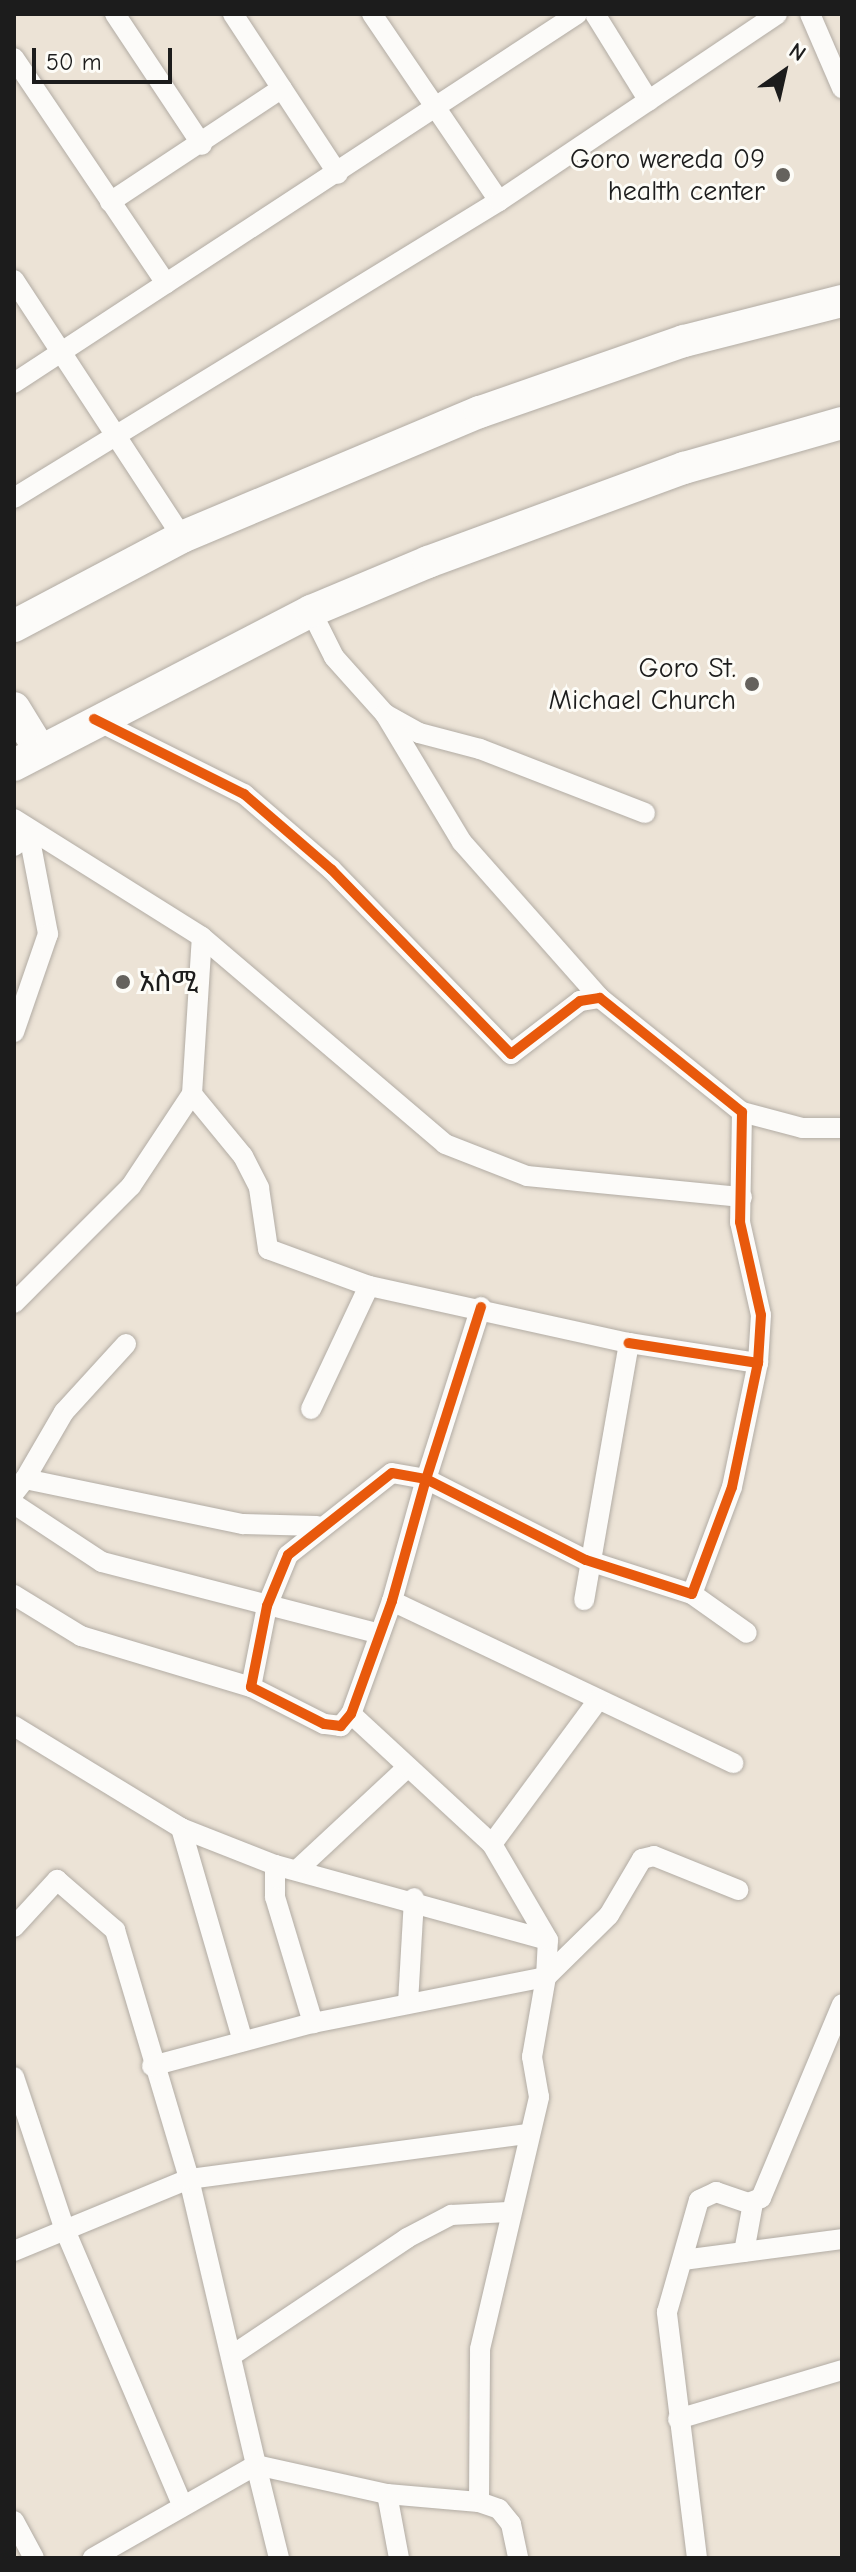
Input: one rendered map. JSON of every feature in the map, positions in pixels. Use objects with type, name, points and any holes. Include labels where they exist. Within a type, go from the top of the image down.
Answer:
[{"type":"highway","points":[[14,626],[182,537],[480,412],[684,341],[842,301]]},
{"type":"highway","points":[[14,708],[26,756],[311,611],[684,468],[842,423]]},
{"type":"street","points":[[115,14],[202,145]]},
{"type":"street","points":[[233,14],[338,174]]},
{"type":"street","points":[[372,14],[499,201]]},
{"type":"street","points":[[14,383],[338,174],[577,14]]},
{"type":"street","points":[[595,14],[649,101]]},
{"type":"street","points":[[737,14],[749,31]]},
{"type":"street","points":[[14,498],[115,432],[499,201],[777,14]]},
{"type":"street","points":[[810,14],[842,88]]},
{"type":"street","points":[[14,58],[166,283]]},
{"type":"street","points":[[110,202],[202,145],[282,88]]},
{"type":"street","points":[[14,280],[182,537]]},
{"type":"street","points":[[311,611],[334,657],[385,714],[462,842],[600,998],[742,1112],[802,1128],[842,1128]]},
{"type":"street","points":[[385,714],[419,733],[480,749],[645,813]]},
{"type":"street","points":[[94,719],[244,794],[331,869],[511,1054],[580,1001],[600,998]]},
{"type":"street","points":[[14,819],[48,934],[14,1032]]},
{"type":"street","points":[[22,840],[202,937],[445,1144],[527,1176],[742,1197]]},
{"type":"street","points":[[14,1303],[131,1186],[192,1094],[202,937]]},
{"type":"street","points":[[192,1094],[243,1156],[259,1188],[268,1249],[369,1286],[481,1307],[629,1343],[758,1363]]},
{"type":"street","points":[[692,1594],[732,1487],[758,1363],[761,1315],[742,1197],[742,1112]]},
{"type":"street","points":[[311,1409],[369,1286]]},
{"type":"street","points":[[14,1595],[81,1636],[251,1687],[324,1724],[341,1726],[351,1714],[392,1601],[426,1479],[481,1307]]},
{"type":"street","points":[[584,1600],[586,1560],[629,1343]]},
{"type":"street","points":[[126,1344],[64,1412],[19,1486],[243,1524],[317,1526]]},
{"type":"street","points":[[251,1687],[267,1606],[288,1555],[317,1526],[392,1473],[426,1479],[586,1560],[692,1594],[747,1633]]},
{"type":"street","points":[[14,1504],[102,1562],[380,1634]]},
{"type":"street","points":[[392,1601],[733,1763]]},
{"type":"street","points":[[492,1844],[598,1700]]},
{"type":"street","points":[[351,1714],[492,1844],[548,1940],[546,1977],[532,2057],[539,2097],[508,2212],[480,2349],[479,2502]]},
{"type":"street","points":[[14,1726],[181,1828],[275,1865],[414,1898],[548,1940]]},
{"type":"street","points":[[297,1870],[408,1767]]},
{"type":"street","points":[[181,1828],[243,2041]]},
{"type":"street","points":[[152,2066],[313,2023],[546,1977],[609,1915],[642,1859],[654,1856],[738,1890]]},
{"type":"street","points":[[275,1865],[275,1897],[313,2023]]},
{"type":"street","points":[[14,1927],[57,1880],[106,1918],[189,2179],[279,2558]]},
{"type":"street","points":[[408,2003],[414,1898]]},
{"type":"street","points":[[744,2252],[753,2203],[773,2180],[842,2004]]},
{"type":"street","points":[[14,2077],[20,2120],[181,2502]]},
{"type":"street","points":[[14,2251],[189,2179],[527,2134]]},
{"type":"street","points":[[697,2558],[667,2312],[707,2194],[753,2203]]},
{"type":"street","points":[[231,2356],[407,2238],[451,2215],[508,2212]]},
{"type":"street","points":[[683,2260],[842,2239]]},
{"type":"street","points":[[678,2419],[842,2370]]},
{"type":"street","points":[[93,2558],[181,2502],[256,2465],[387,2494],[479,2502],[511,2524],[518,2558]]},
{"type":"street","points":[[387,2494],[399,2558]]},
{"type":"street","points":[[14,2521],[34,2558]]},
{"type":"cycle path","points":[[94,719],[244,794],[331,869],[511,1054],[580,1001],[600,998],[742,1112],[740,1222],[761,1315],[758,1363]]},
{"type":"cycle path","points":[[481,1307],[426,1479],[392,1601],[351,1714],[341,1726],[324,1724],[251,1687],[267,1606],[288,1555],[392,1473],[426,1479],[586,1560],[692,1594],[732,1487],[758,1363],[629,1343]]},
{"type":"place","name":"Goro wereda 09 health center","points":[[783,175]]},
{"type":"place","name":"Goro St. Michael Church","points":[[752,684]]},
{"type":"place","name":"አስሚ","points":[[123,982]]}]
